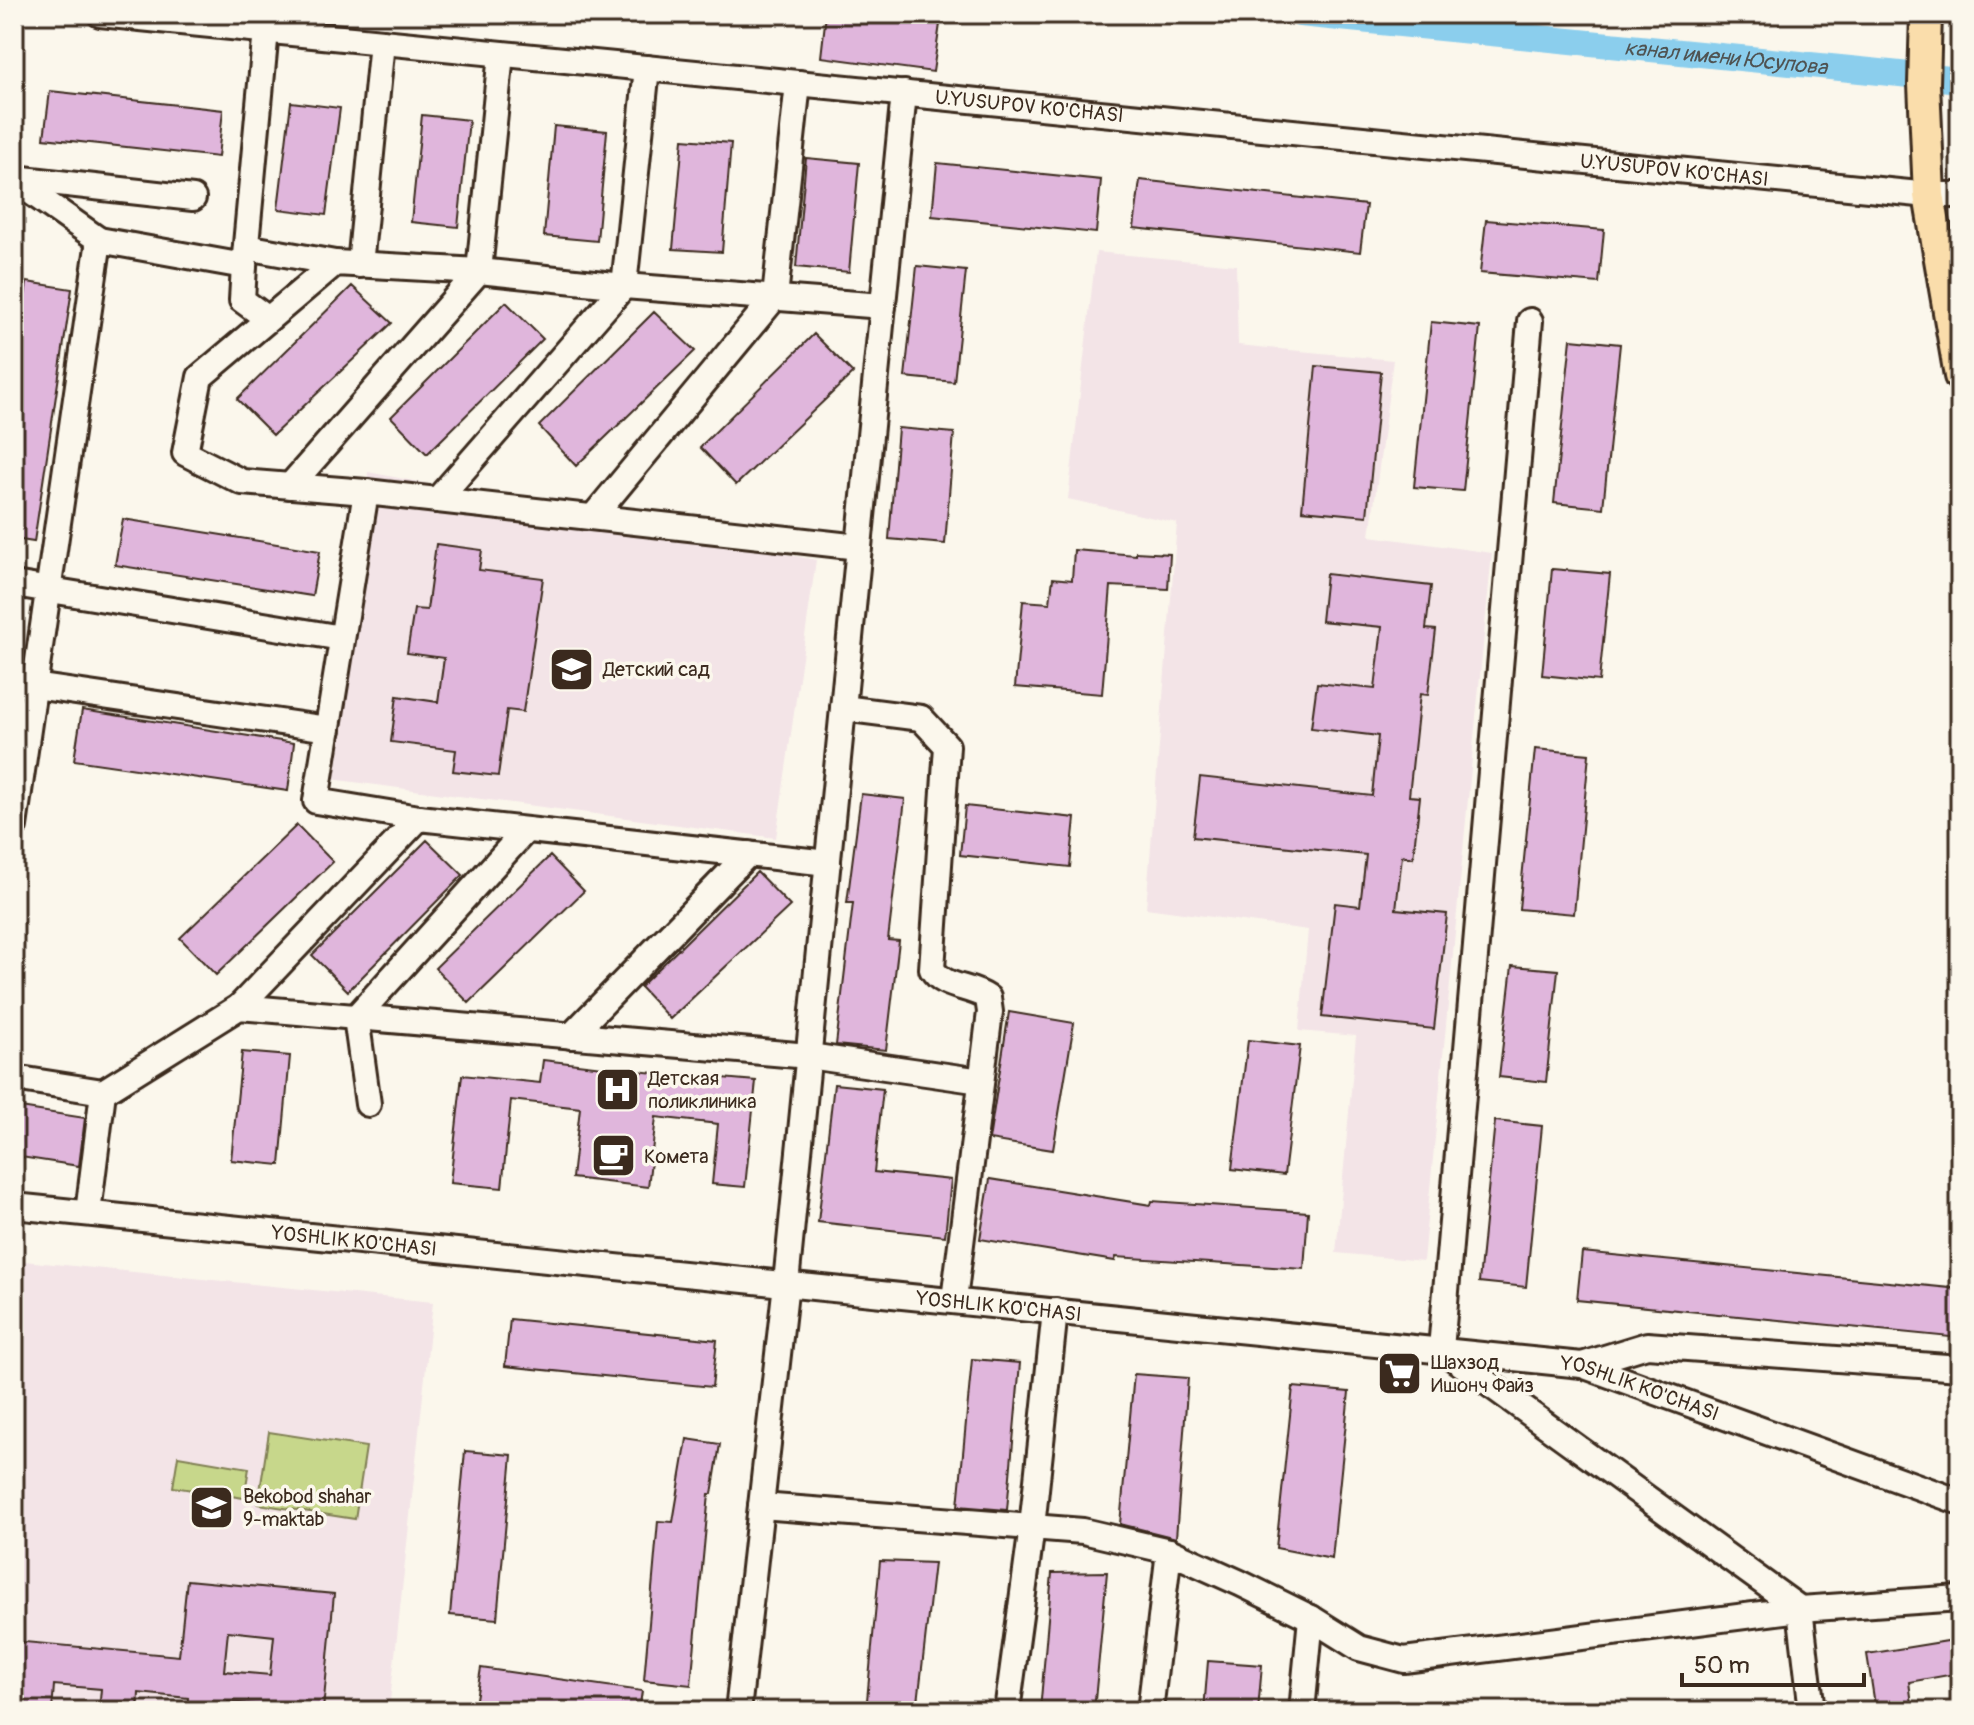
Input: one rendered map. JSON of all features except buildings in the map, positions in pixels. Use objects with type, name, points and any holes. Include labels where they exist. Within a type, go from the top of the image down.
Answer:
[{"type":"main road","points":[[1926,18],[1924,84],[1929,195],[1960,376]]},
{"type":"street","name":"U.YUSUPOV KO'CHASI","points":[[100,14],[1929,195],[1960,195]]},
{"type":"street","points":[[266,30],[242,300],[268,319]]},
{"type":"street","points":[[360,265],[382,42]]},
{"type":"street","points":[[290,486],[479,271],[501,54]]},
{"type":"street","points":[[437,500],[624,286],[647,68]]},
{"type":"street","points":[[593,517],[775,297],[798,83]]},
{"type":"street","points":[[738,1711],[786,1283],[904,93]]},
{"type":"street","points":[[14,179],[99,240],[245,256],[479,271],[624,286],[883,306]]},
{"type":"street","points":[[14,179],[193,198]]},
{"type":"street","points":[[14,826],[25,684],[49,590],[99,240]]},
{"type":"street","points":[[335,263],[200,377],[185,453],[242,482],[366,492],[859,547]]},
{"type":"street","points":[[1530,321],[1441,1349],[1800,1609],[1812,1711]]},
{"type":"street","points":[[366,492],[316,801],[419,818],[828,863]]},
{"type":"street","points":[[14,584],[342,638]]},
{"type":"street","points":[[25,684],[328,729]]},
{"type":"street","points":[[843,708],[921,718],[947,746],[932,969],[938,978],[988,998],[990,1012],[954,1300]]},
{"type":"street","points":[[14,1078],[103,1092],[239,1007],[419,818]]},
{"type":"street","points":[[356,1017],[526,830]]},
{"type":"street","points":[[571,1036],[748,854]]},
{"type":"street","points":[[239,1007],[809,1056],[981,1081]]},
{"type":"street","points":[[356,1017],[368,1104]]},
{"type":"street","points":[[88,1213],[103,1092]]},
{"type":"street","name":"YOSHLIK KO'CHASI","points":[[14,1206],[1582,1365],[1960,1502]]},
{"type":"street","points":[[1007,1711],[1032,1527],[1055,1311]]},
{"type":"street","points":[[1582,1365],[1647,1345],[1960,1368]]},
{"type":"street","points":[[761,1506],[1083,1531],[1169,1551],[1311,1618],[1359,1648],[1404,1660],[1800,1609],[1960,1598]]},
{"type":"street","points":[[1150,1711],[1169,1551]]},
{"type":"street","points":[[1302,1711],[1311,1618]]},
{"type":"shaded area","points":[[1096,252],[1236,265],[1238,345],[1393,360],[1370,536],[1492,553],[1423,1261],[1336,1253],[1356,1036],[1299,1031],[1308,930],[1146,908],[1177,523],[1068,499]]},
{"type":"shaded area","name":"Детский сад","points":[[368,472],[816,560],[776,838],[331,779]]},
{"type":"shaded area","name":"Bekobod shahar 9-maktab","points":[[14,1260],[433,1302],[389,1711],[14,1711]]},
{"type":"green space","points":[[269,1432],[366,1447],[355,1519],[258,1504]]},
{"type":"green space","points":[[178,1456],[249,1468],[244,1498],[173,1487]]},
{"type":"waterway","name":"канал имени Юсупова","points":[[1300,14],[1960,80]]},
{"type":"place","name":"Детский сад","points":[[572,669]]},
{"type":"place","name":"Детская поликлиника","points":[[617,1090]]},
{"type":"place","name":"Комета","points":[[613,1156]]},
{"type":"place","name":"Шахзод Ишонч Файз","points":[[1400,1374]]},
{"type":"place","name":"Bekobod shahar 9-maktab","points":[[212,1507]]}]
